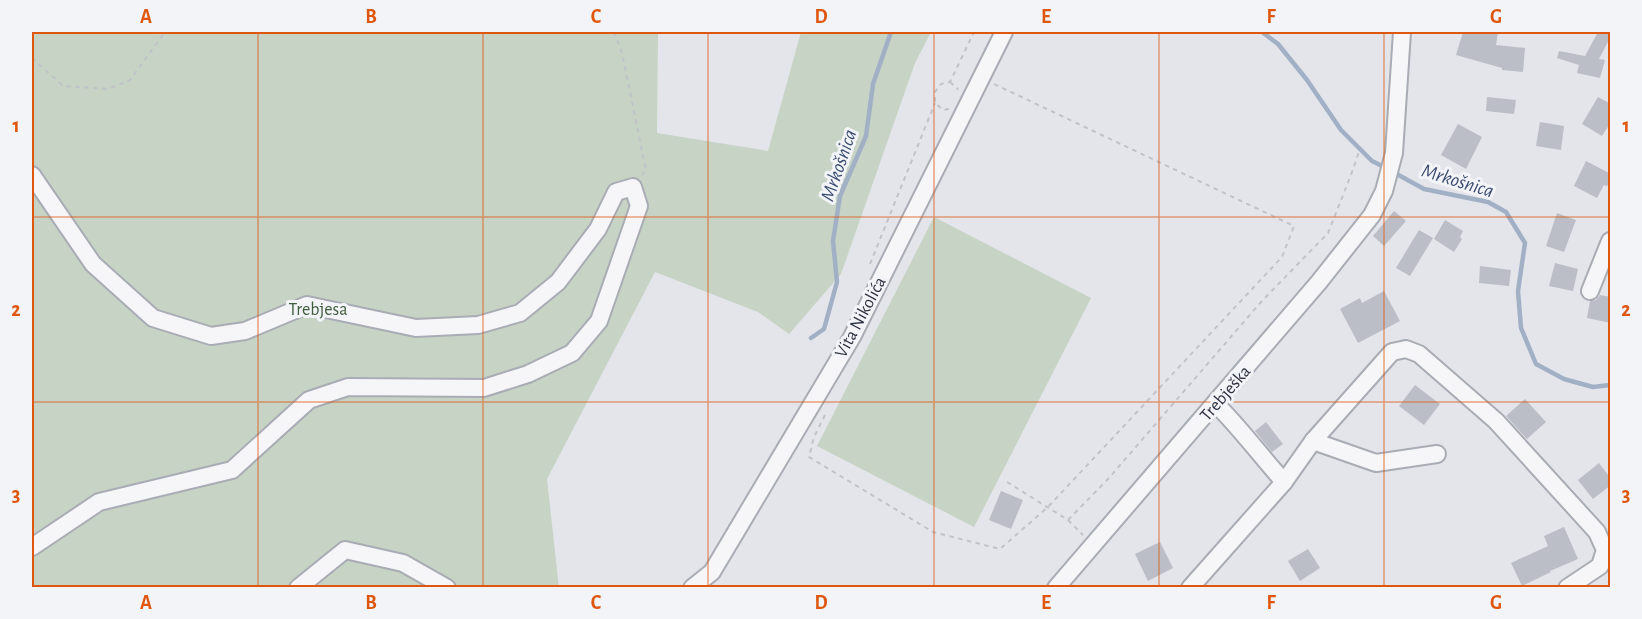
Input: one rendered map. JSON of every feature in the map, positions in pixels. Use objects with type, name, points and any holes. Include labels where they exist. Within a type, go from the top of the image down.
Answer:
[{"type":"street","name":"Vita Nikolića","points":[[692,588],[712,572],[852,337],[1004,32]]},
{"type":"street","name":"Trebješka","points":[[1056,588],[1320,282],[1372,215],[1384,191],[1394,153],[1401,32]]},
{"type":"street","points":[[32,175],[93,264],[153,318],[211,336],[245,331],[307,305],[416,328],[478,326],[520,313],[558,282],[598,229],[616,192],[633,187],[639,206],[599,321],[572,354],[528,374],[484,387],[348,387],[309,400],[232,470],[99,502],[32,547]]},
{"type":"street","points":[[1590,291],[1611,241]]},
{"type":"street","points":[[1190,588],[1284,482],[1314,441],[1392,352],[1406,349],[1419,354],[1496,421],[1597,532],[1605,550],[1600,566],[1567,588]]},
{"type":"street","points":[[1215,404],[1284,482]]},
{"type":"street","points":[[1314,441],[1376,463],[1437,454]]},
{"type":"street","points":[[298,588],[345,550],[403,563],[447,588]]},
{"type":"path","points":[[32,58],[63,86],[108,89],[130,80],[165,32]]},
{"type":"path","points":[[614,32],[622,52],[646,170],[639,179]]},
{"type":"path","points":[[868,268],[935,103],[934,92],[941,84],[950,82],[974,32]]},
{"type":"path","points":[[824,416],[814,437],[809,457],[933,532],[1000,549],[1048,507],[1282,257],[1294,226],[981,77]]},
{"type":"path","points":[[935,103],[943,110],[953,108],[963,114]]},
{"type":"path","points":[[1068,520],[1108,478],[1261,302],[1328,233],[1360,149]]},
{"type":"path","points":[[1007,482],[1068,520],[1093,545]]},
{"type":"green space","name":"Trebjesa","points":[[32,32],[658,32],[657,133],[768,151],[801,32],[931,32],[915,63],[841,274],[789,334],[758,312],[655,272],[547,479],[559,588],[32,587]]},
{"type":"green space","points":[[934,217],[1091,298],[974,527],[817,446]]},
{"type":"building","points":[[1463,32],[1498,32],[1496,45],[1525,48],[1523,72],[1502,70],[1502,68],[1456,55]]},
{"type":"building","points":[[1598,32],[1611,32],[1599,59],[1605,60],[1600,78],[1577,73],[1579,65],[1557,58],[1559,51],[1585,56]]},
{"type":"building","points":[[1487,97],[1516,100],[1514,114],[1486,111]]},
{"type":"building","points":[[1598,97],[1611,104],[1611,122],[1602,136],[1582,124]]},
{"type":"building","points":[[1540,122],[1564,126],[1561,150],[1536,146]]},
{"type":"building","points":[[1458,124],[1482,137],[1466,169],[1441,155]]},
{"type":"building","points":[[1586,161],[1611,174],[1611,180],[1607,186],[1604,185],[1597,198],[1574,186]]},
{"type":"building","points":[[1394,211],[1406,221],[1384,246],[1373,236]]},
{"type":"building","points":[[1557,213],[1576,220],[1564,252],[1546,246]]},
{"type":"building","points":[[1445,220],[1463,231],[1460,237],[1462,239],[1454,252],[1434,239]]},
{"type":"building","points":[[1419,230],[1433,238],[1410,276],[1396,268]]},
{"type":"building","points":[[1555,263],[1578,269],[1573,291],[1549,286]]},
{"type":"building","points":[[1480,266],[1511,270],[1509,286],[1479,283]]},
{"type":"building","points":[[1384,291],[1400,321],[1358,343],[1340,309],[1360,298],[1362,303]]},
{"type":"building","points":[[1600,295],[1611,297],[1611,323],[1587,318],[1590,301],[1596,300]]},
{"type":"building","points":[[1415,385],[1440,404],[1424,425],[1399,406]]},
{"type":"building","points":[[1525,399],[1546,422],[1527,439],[1506,416]]},
{"type":"building","points":[[1266,422],[1283,444],[1272,452],[1255,431]]},
{"type":"building","points":[[1599,463],[1611,479],[1611,485],[1593,499],[1578,480]]},
{"type":"building","points":[[1001,491],[1023,500],[1011,529],[989,520]]},
{"type":"building","points":[[1564,527],[1578,559],[1522,586],[1511,563],[1548,546],[1544,536]]},
{"type":"building","points":[[1160,542],[1173,568],[1148,581],[1135,554]]},
{"type":"building","points":[[1308,549],[1320,568],[1300,581],[1288,561]]},
{"type":"waterway","name":"Mrkošnica","points":[[811,338],[824,329],[837,282],[833,241],[840,196],[866,136],[873,84],[891,32]]},
{"type":"waterway","name":"Mrkošnica","points":[[1262,32],[1278,44],[1307,80],[1341,130],[1372,161],[1386,168]]},
{"type":"waterway","name":"Mrkošnica","points":[[1393,172],[1424,189],[1488,202],[1506,212],[1525,243],[1518,291],[1521,328],[1536,364],[1564,379],[1593,387],[1610,385]]}]
